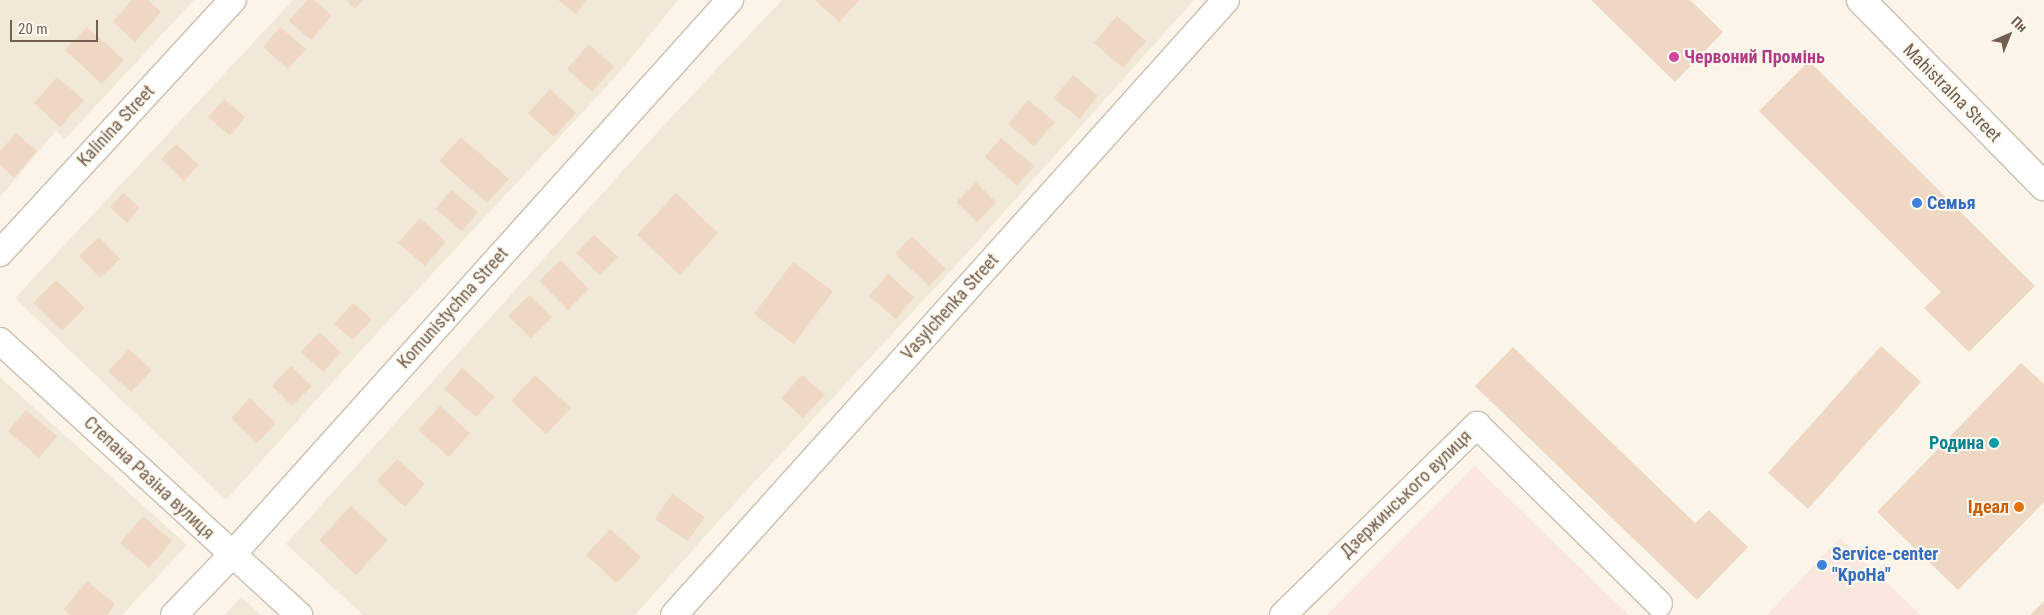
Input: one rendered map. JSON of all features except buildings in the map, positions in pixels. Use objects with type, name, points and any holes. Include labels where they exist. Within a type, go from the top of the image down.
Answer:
[{"type":"street","name":"Kalinina Street","points":[[0,253],[233,0]]},
{"type":"street","name":"Komunistychna Street","points":[[174,615],[232,555],[730,0]]},
{"type":"street","name":"Vasylchenka Street","points":[[674,615],[1226,0]]},
{"type":"street","name":"Mahistralna Street","points":[[1861,0],[2044,186]]},
{"type":"street","name":"Степана Разіна вулиця","points":[[0,341],[299,615]]},
{"type":"street","name":"Дзержинського вулиця","points":[[1283,615],[1477,425],[1659,604]]},
{"type":"shaded area","points":[[0,0],[194,0],[65,139],[56,131],[0,197]]},
{"type":"shaded area","points":[[293,0],[678,0],[618,74],[365,346],[226,500],[15,298]]},
{"type":"shaded area","points":[[782,0],[1194,0],[971,249],[723,516],[635,615],[363,615],[286,544],[665,124]]},
{"type":"shaded area","points":[[0,377],[187,545],[122,615],[0,615]]},
{"type":"shaded area","points":[[1475,466],[1629,615],[1327,615]]},
{"type":"shaded area","points":[[1840,538],[1921,615],[1767,615]]},
{"type":"shaded area","points":[[241,597],[261,615],[224,615]]},
{"type":"place","name":"Червоний Промінь","points":[[1674,57]]},
{"type":"place","name":"Семья","points":[[1917,203]]},
{"type":"place","name":"Родина","points":[[1994,443]]},
{"type":"place","name":"Ідеал","points":[[2019,507]]},
{"type":"place","name":"Service-center \"KpoHa\"","points":[[1822,565]]}]
